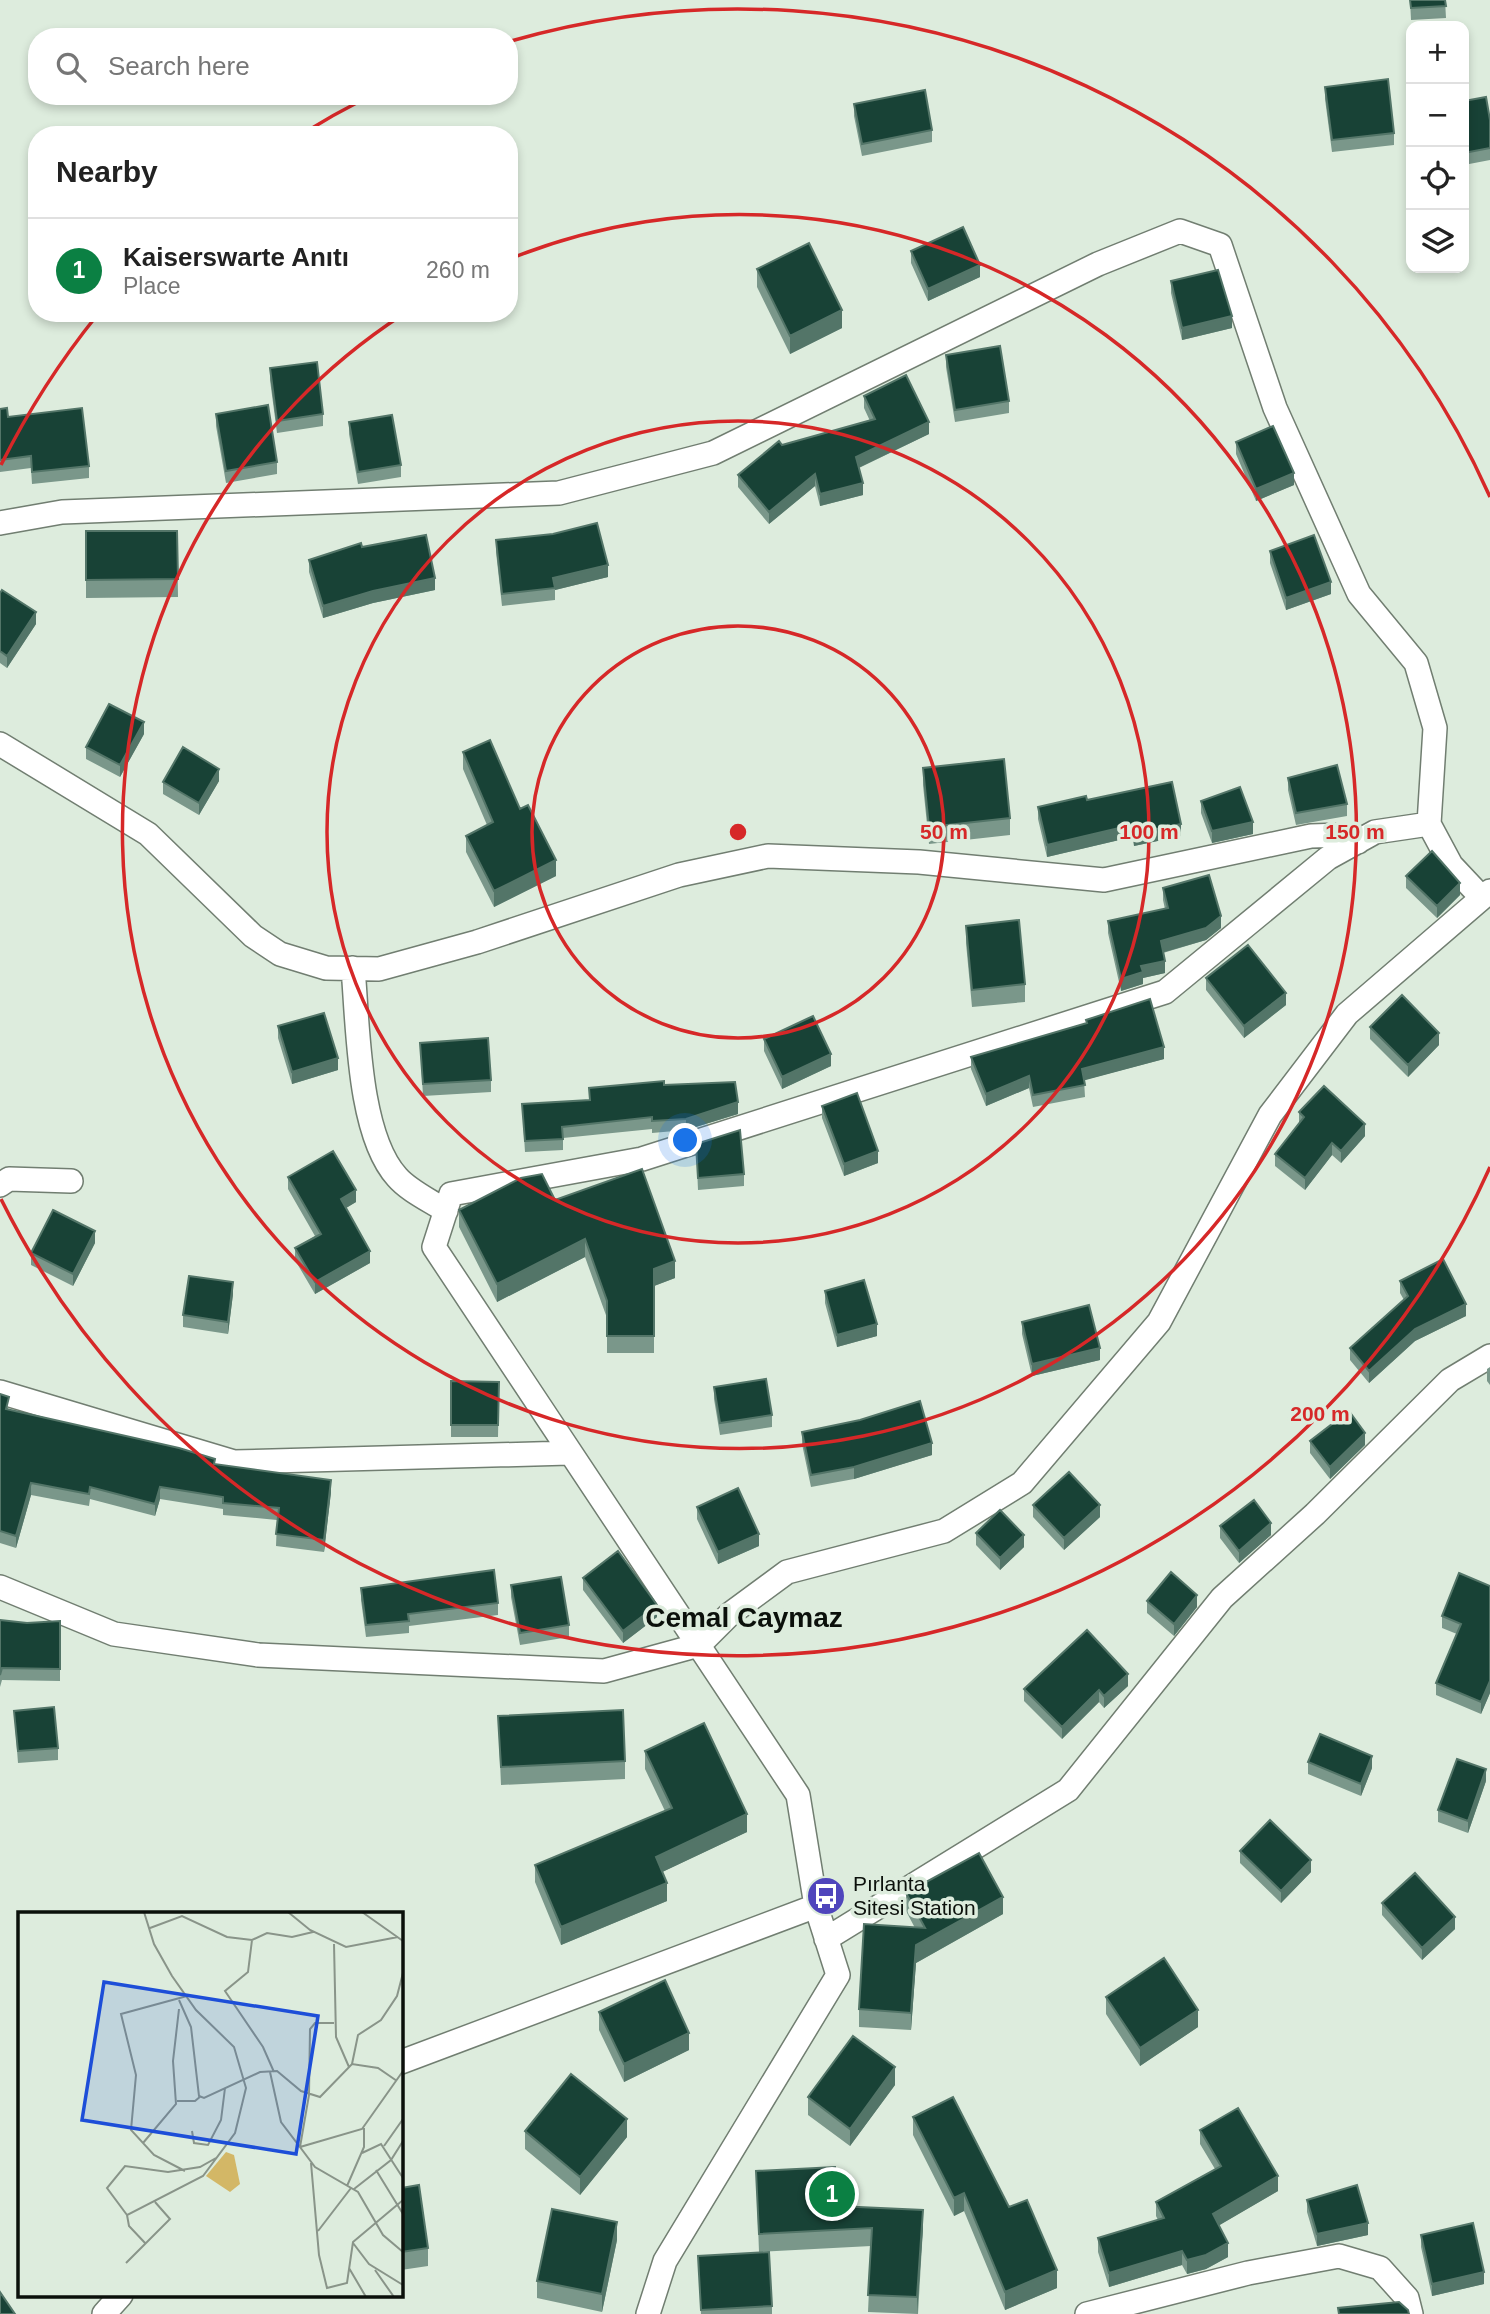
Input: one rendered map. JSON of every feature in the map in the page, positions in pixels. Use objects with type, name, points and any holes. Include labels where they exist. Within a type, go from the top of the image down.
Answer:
[{"type":"street","points":[[0,523],[62,512],[559,493],[713,453],[1098,264],[1180,231],[1220,245],[1275,408],[1359,594],[1416,663],[1436,728],[1429,824],[1451,865],[1486,894],[1347,1014],[1270,1115],[1160,1322],[1022,1483],[944,1531],[787,1572],[730,1614],[699,1644],[604,1671],[258,1655],[114,1634],[0,1587]]},
{"type":"street","points":[[0,744],[148,834],[253,936],[280,954],[326,968],[391,966],[477,942],[679,875],[768,856],[919,862],[1104,880],[1311,836],[1342,835],[1358,842]]},
{"type":"street","points":[[648,2314],[665,2261],[838,1975],[816,1906],[798,1796],[434,1247],[452,1194],[642,1159],[1165,992],[1328,858],[1375,832],[1429,824]]},
{"type":"street","points":[[353,968],[364,1096],[384,1161],[398,1180],[446,1211]]},
{"type":"street","points":[[0,1185],[9,1180],[71,1181]]},
{"type":"street","points":[[826,1939],[1068,1790],[1222,1598],[1315,1514],[1450,1380],[1490,1356]]},
{"type":"street","points":[[0,1392],[234,1462],[569,1453]]},
{"type":"street","points":[[402,2062],[816,1906]]},
{"type":"street","points":[[1087,2314],[1248,2273],[1339,2256],[1380,2268],[1407,2298],[1411,2314]]},
{"type":"street","points":[[104,2314],[120,2296]]},
{"type":"building","points":[[1410,0],[1445,0],[1446,6],[1411,8]]},
{"type":"building","points":[[1388,79],[1394,133],[1332,140],[1325,87]]},
{"type":"building","points":[[925,90],[932,130],[862,144],[854,104]]},
{"type":"building","points":[[1486,97],[1490,120],[1490,148],[1469,152],[1469,100]]},
{"type":"building","points":[[963,227],[980,265],[928,289],[911,251]]},
{"type":"building","points":[[809,243],[842,310],[790,336],[757,269]]},
{"type":"building","points":[[1218,270],[1232,316],[1182,328],[1171,281]]},
{"type":"building","points":[[1000,346],[1009,401],[955,410],[946,355]]},
{"type":"building","points":[[317,362],[323,414],[277,421],[270,368]]},
{"type":"building","points":[[906,375],[929,422],[856,457],[863,483],[820,494],[815,474],[769,512],[738,475],[779,441],[782,445],[875,419],[864,396]]},
{"type":"building","points":[[268,405],[277,462],[226,471],[216,414]]},
{"type":"building","points":[[7,408],[8,417],[82,408],[89,466],[32,472],[31,456],[0,460],[0,409]]},
{"type":"building","points":[[392,415],[401,465],[358,472],[349,422]]},
{"type":"building","points":[[1273,426],[1294,473],[1256,489],[1236,442]]},
{"type":"building","points":[[597,523],[608,565],[553,578],[555,588],[502,594],[496,540],[553,534]]},
{"type":"building","points":[[86,531],[177,531],[178,579],[86,580]]},
{"type":"building","points":[[426,535],[435,578],[373,591],[323,606],[309,560],[361,543],[362,547]]},
{"type":"building","points":[[1314,535],[1331,582],[1286,598],[1270,551]]},
{"type":"building","points":[[2,590],[36,612],[7,656],[0,651]]},
{"type":"building","points":[[109,704],[144,722],[120,765],[86,747]]},
{"type":"building","points":[[490,740],[520,809],[528,805],[556,860],[494,891],[466,836],[493,822],[463,752]]},
{"type":"building","points":[[183,747],[219,769],[199,803],[163,782]]},
{"type":"building","points":[[1004,759],[1010,818],[929,827],[923,768]]},
{"type":"building","points":[[1337,765],[1347,804],[1296,813],[1288,778]]},
{"type":"building","points":[[1172,782],[1181,824],[1134,834],[1132,825],[1047,845],[1038,807],[1086,796],[1087,800]]},
{"type":"building","points":[[1240,787],[1253,822],[1212,831],[1201,801]]},
{"type":"building","points":[[1432,851],[1460,883],[1437,906],[1406,876]]},
{"type":"building","points":[[1209,875],[1221,916],[1206,928],[1161,941],[1165,961],[1141,966],[1143,972],[1121,979],[1108,921],[1168,908],[1163,888]]},
{"type":"building","points":[[1019,920],[1025,984],[972,990],[966,926]]},
{"type":"building","points":[[1248,945],[1286,993],[1244,1026],[1206,978]]},
{"type":"building","points":[[1402,995],[1439,1033],[1408,1065],[1370,1027]]},
{"type":"building","points":[[1150,999],[1164,1047],[1082,1069],[1085,1085],[1033,1095],[1029,1076],[986,1094],[971,1057],[1087,1023],[1086,1020]]},
{"type":"building","points":[[324,1013],[338,1058],[292,1072],[278,1026]]},
{"type":"building","points":[[813,1016],[831,1054],[782,1077],[764,1039]]},
{"type":"building","points":[[488,1038],[491,1080],[423,1084],[420,1043]]},
{"type":"building","points":[[664,1081],[664,1085],[735,1082],[738,1102],[686,1119],[652,1121],[652,1117],[562,1127],[563,1139],[525,1141],[522,1104],[590,1100],[589,1088]]},
{"type":"building","points":[[1324,1086],[1365,1124],[1341,1151],[1332,1143],[1305,1178],[1275,1154],[1304,1117],[1299,1112]]},
{"type":"building","points":[[857,1093],[878,1151],[844,1164],[822,1106]]},
{"type":"building","points":[[740,1130],[744,1174],[698,1178],[696,1144]]},
{"type":"building","points":[[333,1151],[356,1190],[341,1199],[370,1251],[315,1282],[295,1248],[321,1234],[288,1177]]},
{"type":"building","points":[[642,1169],[675,1261],[654,1269],[654,1336],[607,1336],[607,1301],[585,1239],[497,1284],[459,1210],[521,1178],[542,1174],[555,1200]]},
{"type":"building","points":[[53,1210],[95,1231],[73,1274],[31,1253]]},
{"type":"building","points":[[1443,1259],[1466,1304],[1415,1329],[1369,1371],[1350,1348],[1408,1296],[1400,1281]]},
{"type":"building","points":[[189,1276],[233,1282],[228,1322],[183,1315]]},
{"type":"building","points":[[864,1280],[877,1324],[837,1335],[825,1291]]},
{"type":"building","points":[[1089,1305],[1100,1348],[1032,1364],[1022,1322]]},
{"type":"building","points":[[766,1379],[772,1415],[720,1423],[714,1387]]},
{"type":"building","points":[[451,1381],[499,1382],[498,1425],[451,1425]]},
{"type":"building","points":[[0,1394],[9,1397],[6,1409],[179,1448],[215,1459],[214,1464],[331,1480],[324,1540],[276,1534],[279,1508],[223,1503],[223,1497],[160,1487],[155,1504],[90,1487],[89,1494],[31,1483],[16,1536],[0,1531]]},
{"type":"building","points":[[920,1401],[932,1443],[854,1467],[811,1475],[802,1432],[860,1420]]},
{"type":"building","points":[[1349,1411],[1365,1433],[1330,1467],[1310,1441]]},
{"type":"building","points":[[1069,1472],[1100,1505],[1064,1538],[1033,1505]]},
{"type":"building","points":[[738,1488],[759,1534],[718,1552],[697,1507]]},
{"type":"building","points":[[1254,1500],[1271,1523],[1239,1551],[1220,1526]]},
{"type":"building","points":[[1000,1510],[1024,1535],[1000,1558],[976,1533]]},
{"type":"building","points":[[618,1551],[657,1605],[623,1631],[583,1578]]},
{"type":"building","points":[[494,1570],[498,1603],[408,1614],[409,1621],[366,1625],[361,1588]]},
{"type":"building","points":[[1171,1572],[1197,1595],[1174,1624],[1147,1601]]},
{"type":"building","points":[[1459,1573],[1490,1586],[1490,1681],[1481,1702],[1436,1683],[1461,1624],[1442,1616]]},
{"type":"building","points":[[561,1577],[569,1625],[520,1633],[511,1585]]},
{"type":"building","points":[[0,1620],[27,1623],[60,1621],[60,1669],[2,1668],[0,1675]]},
{"type":"building","points":[[1087,1630],[1128,1674],[1104,1696],[1099,1690],[1062,1727],[1024,1689]]},
{"type":"building","points":[[54,1707],[58,1748],[18,1751],[14,1711]]},
{"type":"building","points":[[623,1710],[625,1761],[501,1767],[498,1716]]},
{"type":"building","points":[[704,1723],[747,1814],[656,1857],[667,1883],[561,1927],[535,1865],[672,1808],[645,1751]]},
{"type":"building","points":[[1320,1734],[1372,1756],[1361,1784],[1308,1762]]},
{"type":"building","points":[[1457,1759],[1486,1769],[1468,1821],[1438,1810]]},
{"type":"building","points":[[1270,1820],[1311,1860],[1281,1891],[1240,1851]]},
{"type":"building","points":[[979,1853],[1003,1897],[916,1945],[911,2013],[859,2009],[864,1924],[925,1928],[906,1893]]},
{"type":"building","points":[[1415,1873],[1455,1917],[1422,1948],[1382,1903]]},
{"type":"building","points":[[1164,1958],[1198,2010],[1140,2048],[1106,1997]]},
{"type":"building","points":[[665,1980],[689,2033],[624,2064],[599,2012]]},
{"type":"building","points":[[853,2036],[895,2067],[850,2129],[808,2097]]},
{"type":"building","points":[[571,2074],[627,2119],[580,2177],[525,2131]]},
{"type":"building","points":[[953,2097],[1009,2207],[1027,2200],[1057,2270],[1005,2292],[964,2193],[954,2198],[913,2117]]},
{"type":"building","points":[[1238,2108],[1278,2176],[1213,2214],[1228,2243],[1206,2255],[1187,2260],[1182,2251],[1109,2273],[1098,2238],[1164,2218],[1156,2202],[1221,2166],[1200,2130]]},
{"type":"building","points":[[835,2167],[837,2206],[923,2210],[917,2297],[868,2295],[872,2228],[759,2234],[756,2171]]},
{"type":"building","points":[[419,2185],[428,2248],[402,2252],[402,2188]]},
{"type":"building","points":[[1357,2185],[1368,2223],[1317,2234],[1307,2200]]},
{"type":"building","points":[[552,2209],[617,2222],[602,2294],[537,2281]]},
{"type":"building","points":[[1473,2223],[1484,2272],[1432,2284],[1421,2235]]},
{"type":"building","points":[[769,2252],[772,2306],[701,2310],[698,2256]]},
{"type":"building","points":[[0,2292],[15,2314],[0,2314]]},
{"type":"building","points":[[1399,2302],[1409,2314],[1339,2314],[1338,2308]]},
{"type":"place","name":"Pırlanta Sitesi Station","points":[[826,1896]]},
{"type":"place","name":"Kaiserswarte Anıtı","points":[[832,2194]]},
{"type":"district","name":"Cemal Caymaz","points":[[744,1617]]}]
